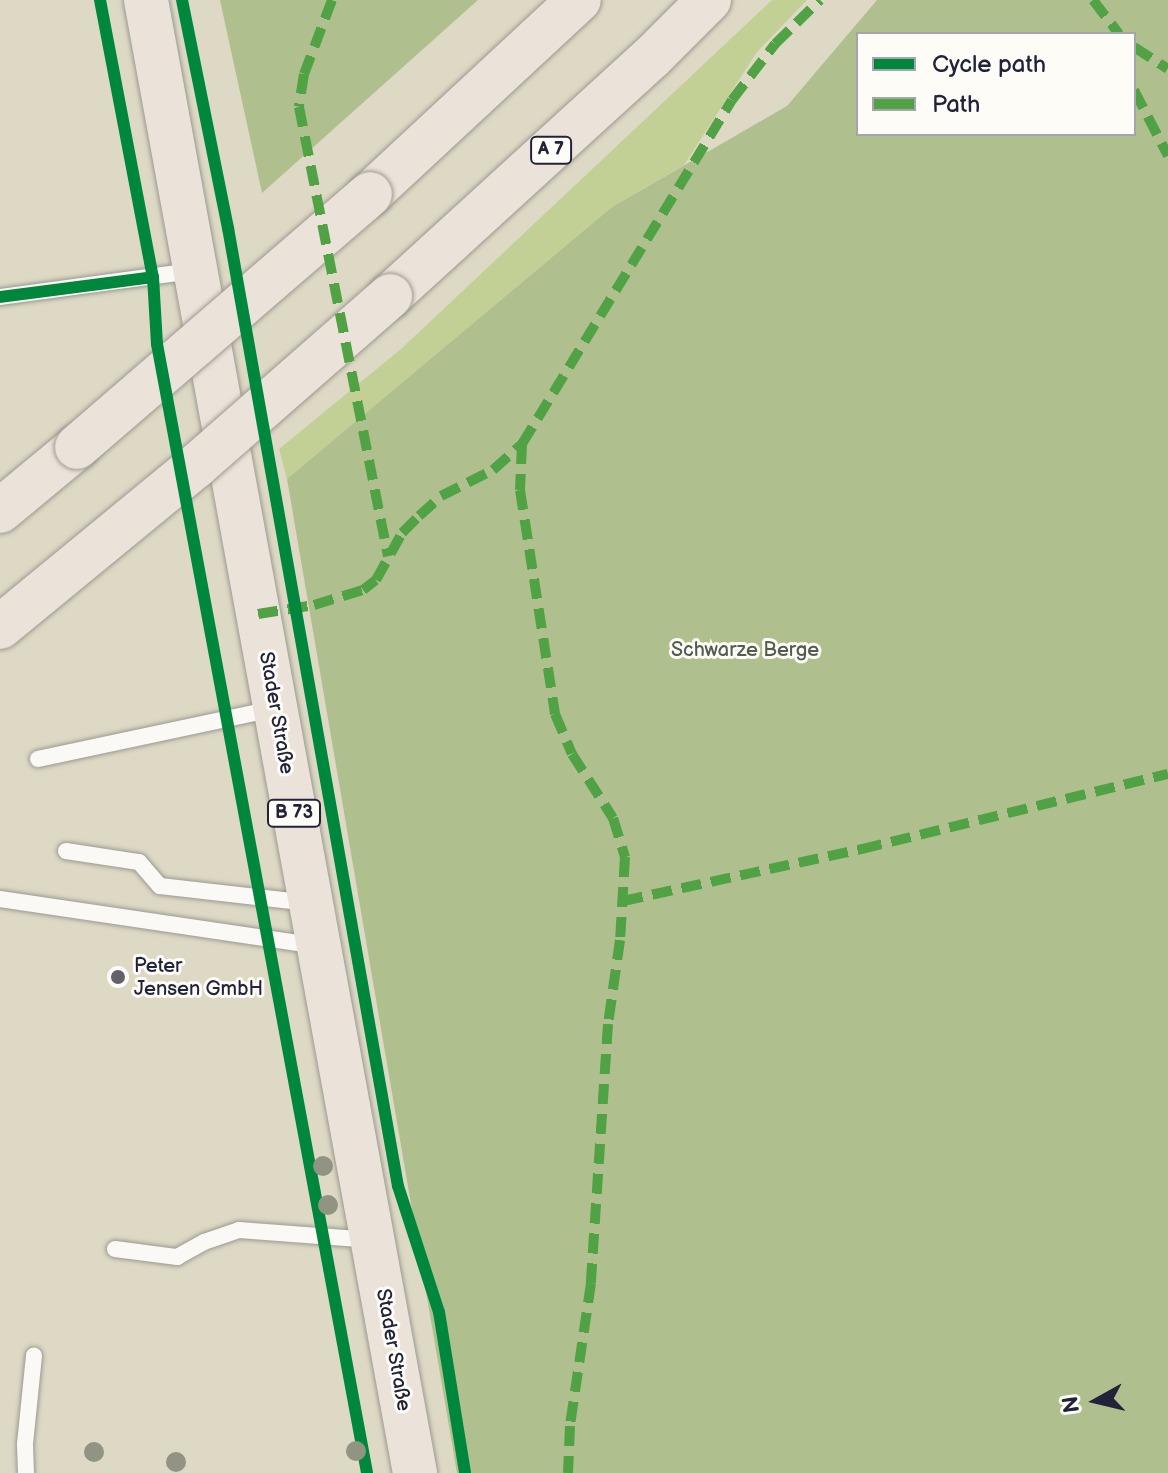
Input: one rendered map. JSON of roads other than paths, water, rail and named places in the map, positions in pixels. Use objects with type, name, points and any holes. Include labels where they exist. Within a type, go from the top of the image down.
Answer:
[{"type":"main road","name":"Stader Straße","points":[[146,0],[415,1473]]},
{"type":"main road","points":[[0,511],[153,385],[370,194],[579,0]]},
{"type":"main road","name":"A 7","points":[[0,627],[196,466],[390,296],[651,58],[709,0]]},
{"type":"lane","points":[[0,297],[195,271]]},
{"type":"lane","points":[[38,759],[275,709]]},
{"type":"lane","points":[[66,851],[139,862],[160,886],[311,903]]},
{"type":"lane","points":[[0,899],[319,946]]},
{"type":"lane","points":[[115,1249],[177,1257],[239,1230],[373,1240]]},
{"type":"lane","points":[[26,1473],[25,1444],[34,1355]]},
{"type":"place","name":"Peter Jensen GmbH","points":[[118,977]]},
{"type":"park label","name":"Schwarze Berge","points":[[745,650]]}]
